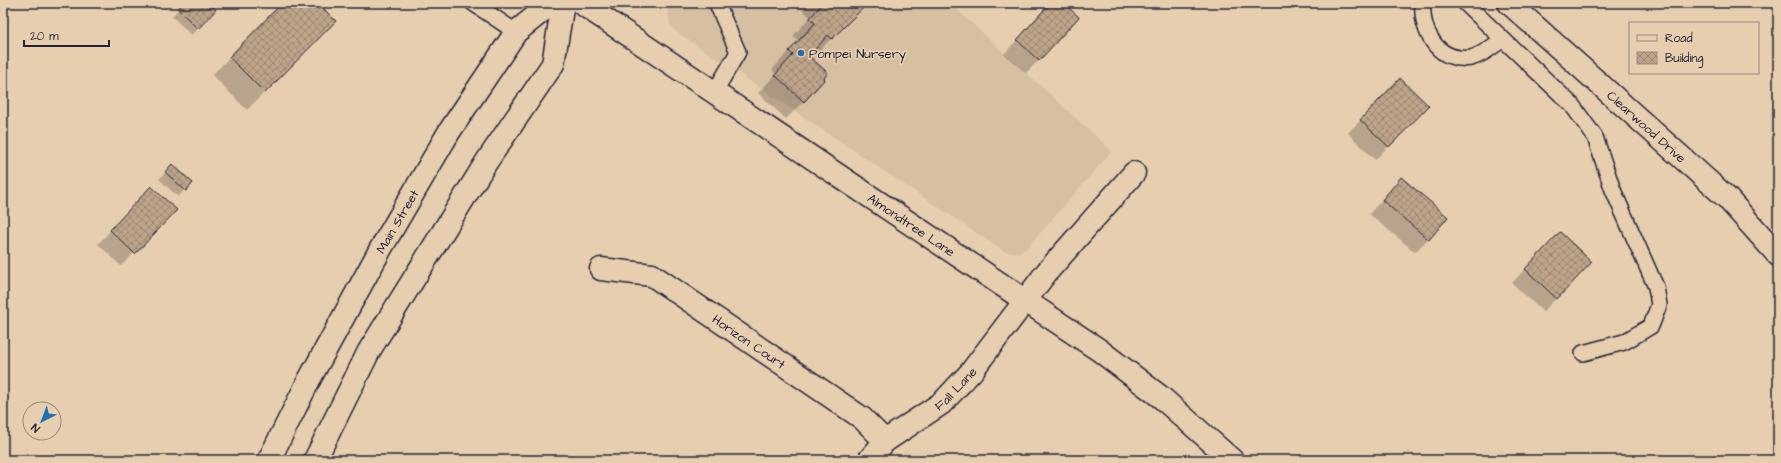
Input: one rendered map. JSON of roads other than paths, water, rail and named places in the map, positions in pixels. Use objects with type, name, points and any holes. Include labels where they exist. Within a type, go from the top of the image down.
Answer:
[{"type":"street","name":"Main Street","points":[[269,460],[380,250],[449,132],[516,32],[552,3]]},
{"type":"street","points":[[314,460],[369,351],[488,161],[553,64],[564,3]]},
{"type":"street","name":"Almondtree Lane","points":[[581,3],[1099,350],[1162,398],[1232,460]]},
{"type":"street","name":"Clearwood Drive","points":[[1509,3],[1727,198],[1778,255]]},
{"type":"street","name":"Fall Lane","points":[[869,460],[885,441],[942,403],[971,372],[1024,300],[1046,273],[1134,172]]},
{"type":"street","name":"Horizon Court","points":[[601,269],[652,275],[862,418],[885,441]]},
{"type":"lane","points":[[474,3],[516,32]]},
{"type":"lane","points":[[714,93],[738,52],[718,6],[720,3]]},
{"type":"lane","points":[[1422,3],[1423,22],[1430,38],[1441,50],[1454,57],[1469,59],[1482,54],[1503,39]]},
{"type":"lane","points":[[1465,3],[1572,105],[1595,137],[1613,190],[1656,286],[1659,305],[1651,326],[1624,342],[1583,353]]},
{"type":"place","name":"Pompei Nursery","points":[[801,53]]}]
